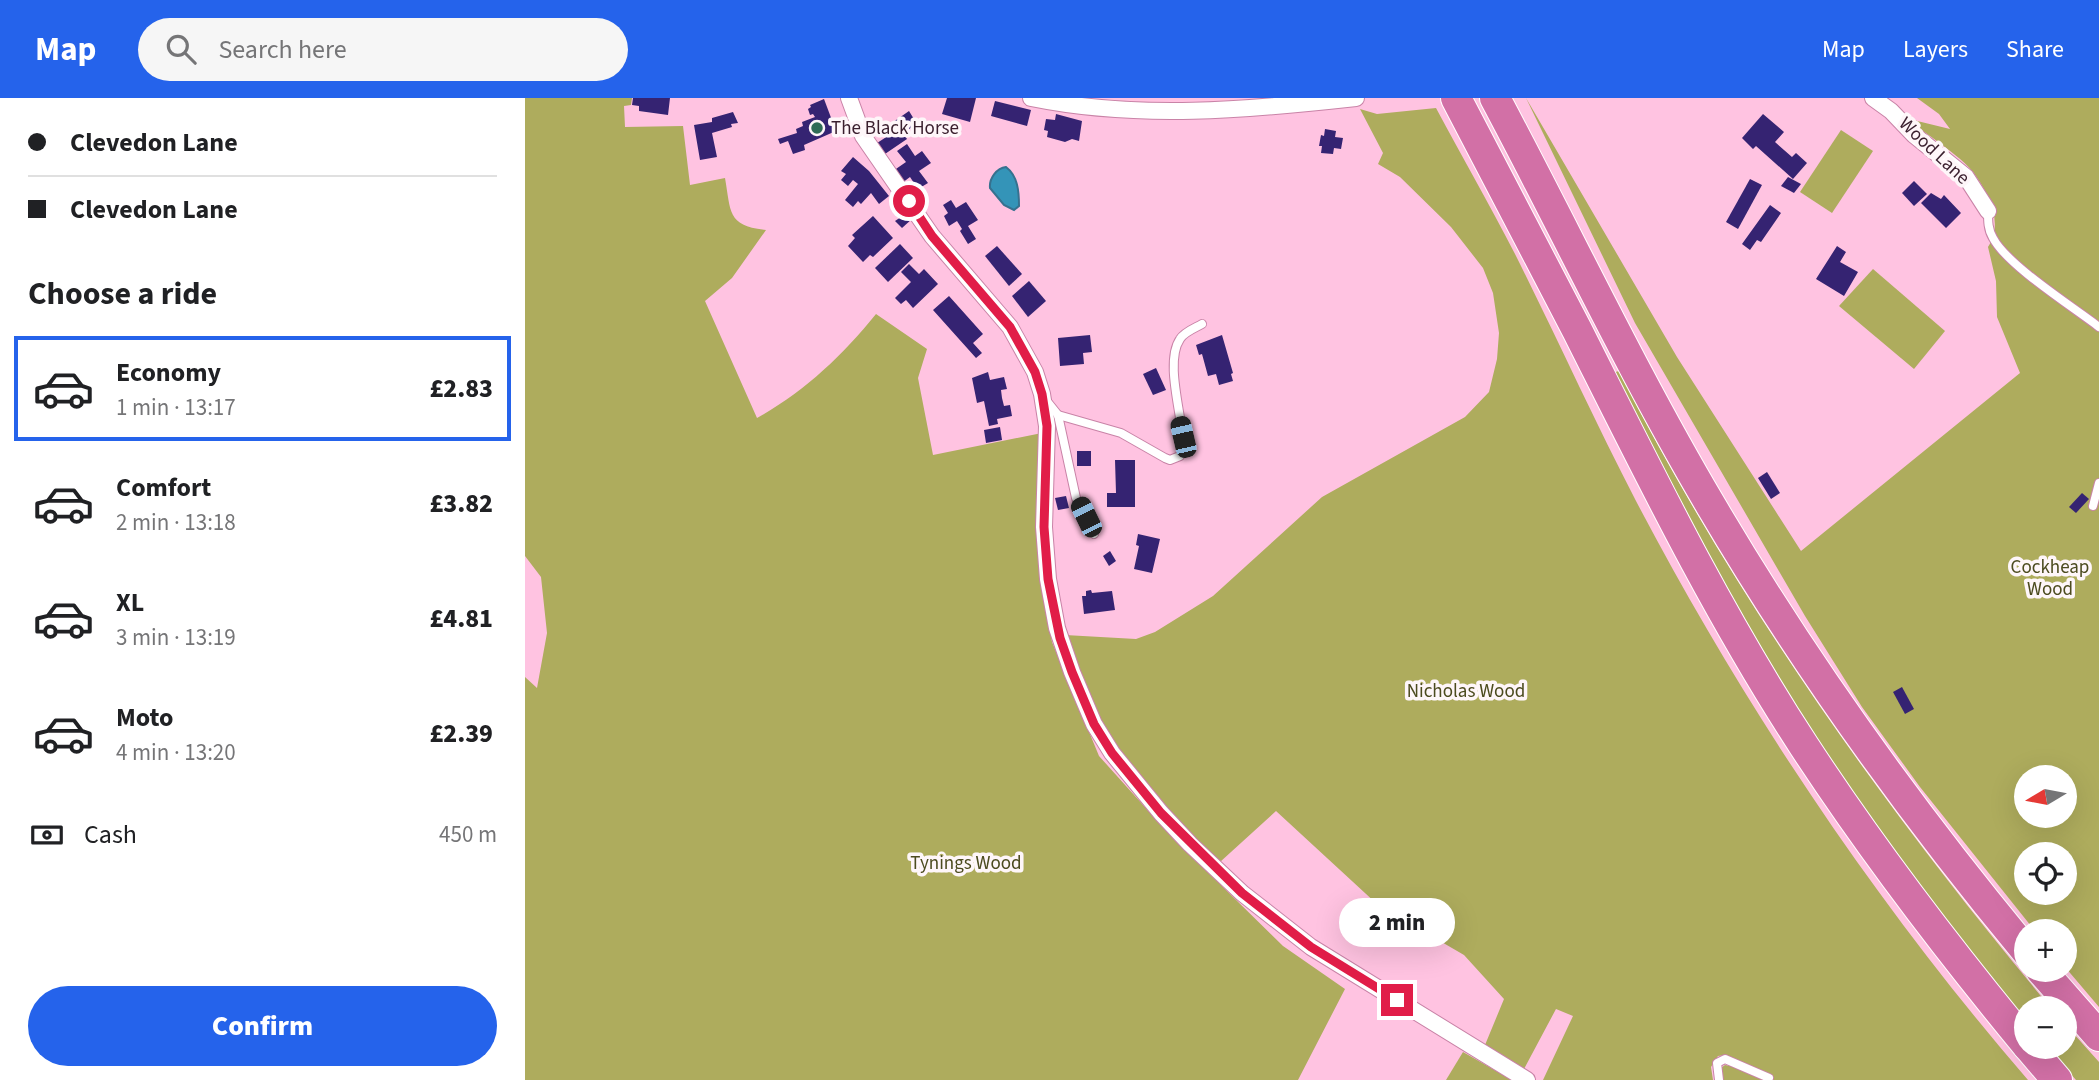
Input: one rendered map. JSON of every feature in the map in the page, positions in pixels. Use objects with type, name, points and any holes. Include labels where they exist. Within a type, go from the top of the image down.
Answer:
[{"type":"highway","points":[[1456,98],[1672,520],[1745,650],[1802,744],[1860,830],[1952,954],[2014,1030]]},
{"type":"highway","points":[[1495,98],[1669,431],[1750,572],[1889,777],[2014,936]]},
{"type":"highway","points":[[2052,982],[2099,1036]]},
{"type":"highway","points":[[2038,1059],[2057,1080]]},
{"type":"street","points":[[849,98],[863,136],[932,236],[1016,336],[1035,372],[1047,426],[1044,527],[1048,579],[1058,628],[1072,672],[1094,724],[1112,753],[1161,813],[1242,893],[1311,947],[1527,1080]]},
{"type":"street","points":[[1031,98],[1073,106],[1170,112],[1250,109],[1356,98]]},
{"type":"street","name":"Wood Lane","points":[[1873,98],[1966,177],[1988,211]]},
{"type":"lane","points":[[1988,211],[1988,226],[1993,239],[2003,251],[2017,265],[2099,327]]},
{"type":"lane","points":[[1058,415],[1121,433],[1170,460],[1180,456],[1184,446],[1177,412],[1175,349],[1181,337],[1202,324]]},
{"type":"lane","points":[[1042,394],[1058,415],[1076,498],[1094,534]]},
{"type":"lane","points":[[2093,506],[2099,484]]},
{"type":"lane","points":[[1719,1080],[1717,1063],[1725,1059],[1769,1078]]},
{"type":"green space","name":"Tynings Wood","points":[[525,98],[632,98],[631,105],[624,106],[625,127],[683,126],[690,185],[725,178],[730,208],[737,221],[766,230],[732,278],[705,301],[757,418],[791,397],[821,372],[876,314],[927,349],[918,378],[933,455],[1042,433],[1045,601],[1052,642],[1099,756],[1171,836],[1283,946],[1345,989],[1298,1080],[525,1080],[525,677],[537,688],[547,633],[541,577],[525,556]]},
{"type":"green space","name":"Cockheap Wood","points":[[1526,98],[1677,357],[1801,551],[2020,373],[1997,317],[1996,281],[1988,247],[1995,228],[1993,209],[1968,166],[1905,118],[1950,129],[1939,114],[1917,98],[2099,98],[2099,1007],[2077,981],[2077,919],[2025,919],[2014,905],[2077,905],[2077,842],[2014,842],[2014,905],[1920,787],[1862,707],[1805,616],[1635,323]]},
{"type":"green space","name":"Nicholas Wood","points":[[1436,108],[1515,254],[1636,501],[1721,654],[1815,802],[1866,874],[1972,1013],[2028,1080],[1723,1080],[1721,1068],[1725,1065],[1763,1072],[1725,1055],[1718,1056],[1711,1067],[1713,1080],[1543,1080],[1573,1016],[1556,1009],[1524,1069],[1485,1045],[1504,999],[1464,955],[1378,905],[1276,811],[1220,862],[1147,787],[1102,723],[1085,692],[1065,635],[1136,639],[1155,632],[1213,596],[1322,497],[1465,417],[1489,392],[1497,359],[1499,333],[1493,293],[1483,268],[1451,227],[1400,177],[1378,164],[1383,153],[1360,109],[1377,114]]},
{"type":"green space","points":[[1841,130],[1873,151],[1832,213],[1800,192]]},
{"type":"green space","points":[[1873,269],[1945,331],[1914,369],[1839,306]]},
{"type":"green space","points":[[1619,371],[1712,539],[1817,702],[1930,858],[2014,963],[2014,982],[2030,982],[2041,996],[2014,996],[2014,1007],[1860,804],[1783,685],[1612,373]]},
{"type":"green space","points":[[2077,1037],[2099,1062],[2099,1080],[2076,1080],[2058,1059],[2077,1059]]},
{"type":"green space","points":[[1463,1052],[1512,1080],[1446,1080]]},
{"type":"water","points":[[1006,167],[1013,175],[1018,190],[1019,206],[1014,210],[1004,205],[990,188],[994,174]]},
{"type":"building","points":[[633,98],[670,98],[668,115],[639,111],[639,106],[632,105]]},
{"type":"building","points":[[947,98],[976,98],[970,122],[942,114]]},
{"type":"building","name":"The Black Horse","points":[[824,99],[836,131],[804,145],[805,150],[793,154],[788,141],[780,144],[778,139],[797,133],[796,129],[803,126],[802,122],[815,117],[810,115],[810,105]]},
{"type":"building","points":[[995,101],[1031,110],[1027,126],[991,116]]},
{"type":"building","points":[[909,111],[917,124],[903,133],[907,139],[882,156],[874,145],[894,132],[889,125]]},
{"type":"building","points":[[733,112],[738,123],[712,133],[717,157],[700,160],[694,125],[712,122],[712,118]]},
{"type":"building","points":[[1056,114],[1082,121],[1079,141],[1072,139],[1065,142],[1047,137],[1048,131],[1044,130],[1046,119],[1055,120]]},
{"type":"building","points":[[1763,114],[1784,132],[1775,142],[1792,157],[1796,153],[1807,163],[1793,179],[1756,146],[1753,149],[1742,138]]},
{"type":"building","points":[[1325,129],[1336,131],[1335,137],[1343,138],[1341,149],[1334,148],[1333,154],[1321,153],[1322,146],[1319,146]]},
{"type":"building","points":[[907,144],[915,156],[922,151],[931,163],[919,171],[928,183],[918,189],[910,177],[902,183],[893,171],[906,162],[897,151]]},
{"type":"building","points":[[853,157],[869,171],[889,196],[879,204],[871,193],[861,204],[858,201],[853,207],[845,200],[858,184],[853,180],[848,186],[841,180],[846,174],[841,171]]},
{"type":"building","points":[[1788,177],[1801,184],[1794,193],[1781,186]]},
{"type":"building","points":[[1750,179],[1762,185],[1738,229],[1726,222]]},
{"type":"building","points":[[1914,181],[1927,194],[1914,206],[1902,193]]},
{"type":"building","points":[[1931,193],[1941,199],[1944,195],[1961,213],[1946,228],[1921,203]]},
{"type":"building","points":[[951,200],[956,208],[966,202],[978,220],[968,226],[976,239],[968,244],[957,221],[949,226],[944,216],[948,213],[943,205]]},
{"type":"building","points":[[1770,205],[1781,213],[1761,242],[1757,240],[1750,250],[1742,244]]},
{"type":"building","points":[[907,213],[912,219],[902,228],[895,221]]},
{"type":"building","points":[[873,216],[893,238],[873,257],[870,255],[863,262],[848,246],[855,238],[852,235]]},
{"type":"building","points":[[900,244],[913,258],[888,282],[875,268]]},
{"type":"building","points":[[997,246],[1022,274],[1009,286],[985,256]]},
{"type":"building","points":[[1837,246],[1846,252],[1840,262],[1858,272],[1844,296],[1816,279]]},
{"type":"building","points":[[909,264],[919,274],[924,269],[938,284],[913,308],[906,300],[901,304],[895,298],[911,282],[901,272]]},
{"type":"building","points":[[1029,281],[1046,301],[1028,317],[1012,296]]},
{"type":"building","points":[[949,296],[983,334],[973,343],[982,353],[976,358],[933,310]]},
{"type":"building","points":[[1090,335],[1092,352],[1083,353],[1084,364],[1060,366],[1058,338]]},
{"type":"building","points":[[1222,335],[1233,381],[1219,385],[1216,374],[1208,376],[1202,354],[1199,355],[1196,345]]},
{"type":"building","points":[[1156,368],[1166,390],[1153,395],[1143,374]]},
{"type":"building","points":[[988,372],[990,380],[1004,377],[1007,389],[1001,390],[1002,398],[1004,406],[1010,405],[1012,416],[997,419],[998,424],[989,426],[984,401],[977,403],[972,378]]},
{"type":"building","points":[[1000,427],[1002,440],[986,443],[984,430]]},
{"type":"building","points":[[1077,451],[1091,451],[1091,466],[1077,466]]},
{"type":"building","points":[[1115,460],[1135,460],[1135,507],[1107,507],[1107,493],[1116,493]]},
{"type":"building","points":[[1767,472],[1780,493],[1771,499],[1758,478]]},
{"type":"building","points":[[2082,493],[2089,499],[2076,513],[2069,507]]},
{"type":"building","points":[[1066,496],[1069,508],[1058,510],[1055,498]]},
{"type":"building","points":[[1138,534],[1160,539],[1152,573],[1134,569],[1139,546],[1136,545]]},
{"type":"building","points":[[1110,551],[1116,561],[1109,566],[1103,556]]},
{"type":"building","points":[[1091,590],[1092,593],[1112,591],[1115,610],[1084,614],[1082,596],[1086,596],[1086,591]]},
{"type":"building","points":[[1902,687],[1914,709],[1905,714],[1893,692]]},
{"type":"place","name":"The Black Horse","points":[[817,128]]},
{"type":"route","points":[[909,201],[932,236],[1010,327],[1035,372],[1047,426],[1044,527],[1048,579],[1060,638],[1094,724],[1112,753],[1161,813],[1242,893],[1311,947],[1397,1000]]}]
